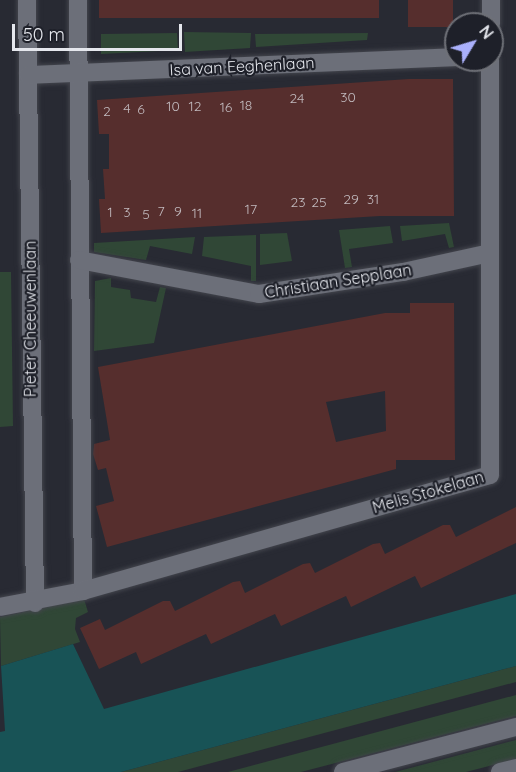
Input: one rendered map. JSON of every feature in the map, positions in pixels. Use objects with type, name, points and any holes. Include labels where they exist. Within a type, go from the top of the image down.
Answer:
[{"type":"street","name":"Pieter Cheeuwenlaan","points":[[27,0],[35,603]]},
{"type":"street","points":[[78,0],[83,591]]},
{"type":"street","name":"Isa van Eeghenlaan","points":[[28,75],[80,75],[444,58]]},
{"type":"street","name":"Melis Stokelaan","points":[[35,603],[490,475],[490,72]]},
{"type":"street","name":"Christiaan Sepplaan","points":[[79,260],[259,294],[403,272],[490,253]]},
{"type":"street","points":[[0,606],[35,603]]},
{"type":"street","points":[[343,772],[516,727]]},
{"type":"street","points":[[500,772],[516,768]]},
{"type":"shaded area","points":[[184,32],[251,33],[250,48],[185,52]]},
{"type":"shaded area","points":[[177,33],[178,50],[101,54],[101,34]]},
{"type":"shaded area","points":[[368,33],[367,40],[256,47],[255,34]]},
{"type":"shaded area","points":[[449,223],[454,247],[449,248],[445,234],[402,241],[400,226]]},
{"type":"shaded area","points":[[390,226],[393,243],[349,249],[352,267],[345,268],[339,230]]},
{"type":"shaded area","points":[[287,233],[292,261],[260,265],[260,234]]},
{"type":"shaded area","points":[[256,235],[256,281],[251,281],[251,266],[202,256],[204,237]]},
{"type":"shaded area","points":[[195,237],[192,254],[150,246],[146,260],[94,252],[94,243]]},
{"type":"shaded area","points":[[0,272],[11,272],[13,426],[0,427]]},
{"type":"shaded area","points":[[111,278],[111,287],[130,290],[131,298],[156,302],[160,287],[166,288],[154,343],[94,351],[95,281]]},
{"type":"shaded area","points":[[516,594],[516,666],[121,772],[0,772],[0,732],[5,731],[1,666],[73,644],[104,709]]},
{"type":"shaded area","points":[[84,599],[88,612],[76,618],[75,629],[80,642],[1,666],[0,617]]},
{"type":"shaded area","points":[[516,666],[516,682],[178,772],[121,772]]},
{"type":"shaded area","points":[[516,695],[516,716],[301,772],[228,772]]},
{"type":"shaded area","points":[[516,740],[516,759],[466,772],[395,772]]},
{"type":"building","points":[[99,0],[379,0],[379,18],[99,18]]},
{"type":"building","points":[[408,0],[453,0],[453,12],[444,12],[444,27],[408,27]]},
{"type":"building","points":[[409,79],[453,79],[454,216],[380,216],[101,233],[99,199],[105,199],[103,169],[109,169],[109,134],[99,134],[97,100]]},
{"type":"building","points":[[410,303],[454,303],[455,460],[396,460],[396,469],[107,547],[96,506],[114,501],[106,468],[98,470],[93,454],[94,444],[110,440],[98,367],[385,313],[410,313]],"holes":[[[385,391],[386,431],[336,442],[326,402]]]},
{"type":"building","points":[[516,507],[516,543],[421,588],[415,576],[351,607],[346,596],[281,626],[275,614],[211,644],[206,634],[141,664],[136,652],[99,669],[80,628],[100,619],[105,630],[163,601],[170,601],[175,611],[233,582],[240,581],[245,593],[303,564],[310,563],[315,573],[373,544],[380,543],[385,554],[443,525],[450,525],[456,537]]}]
